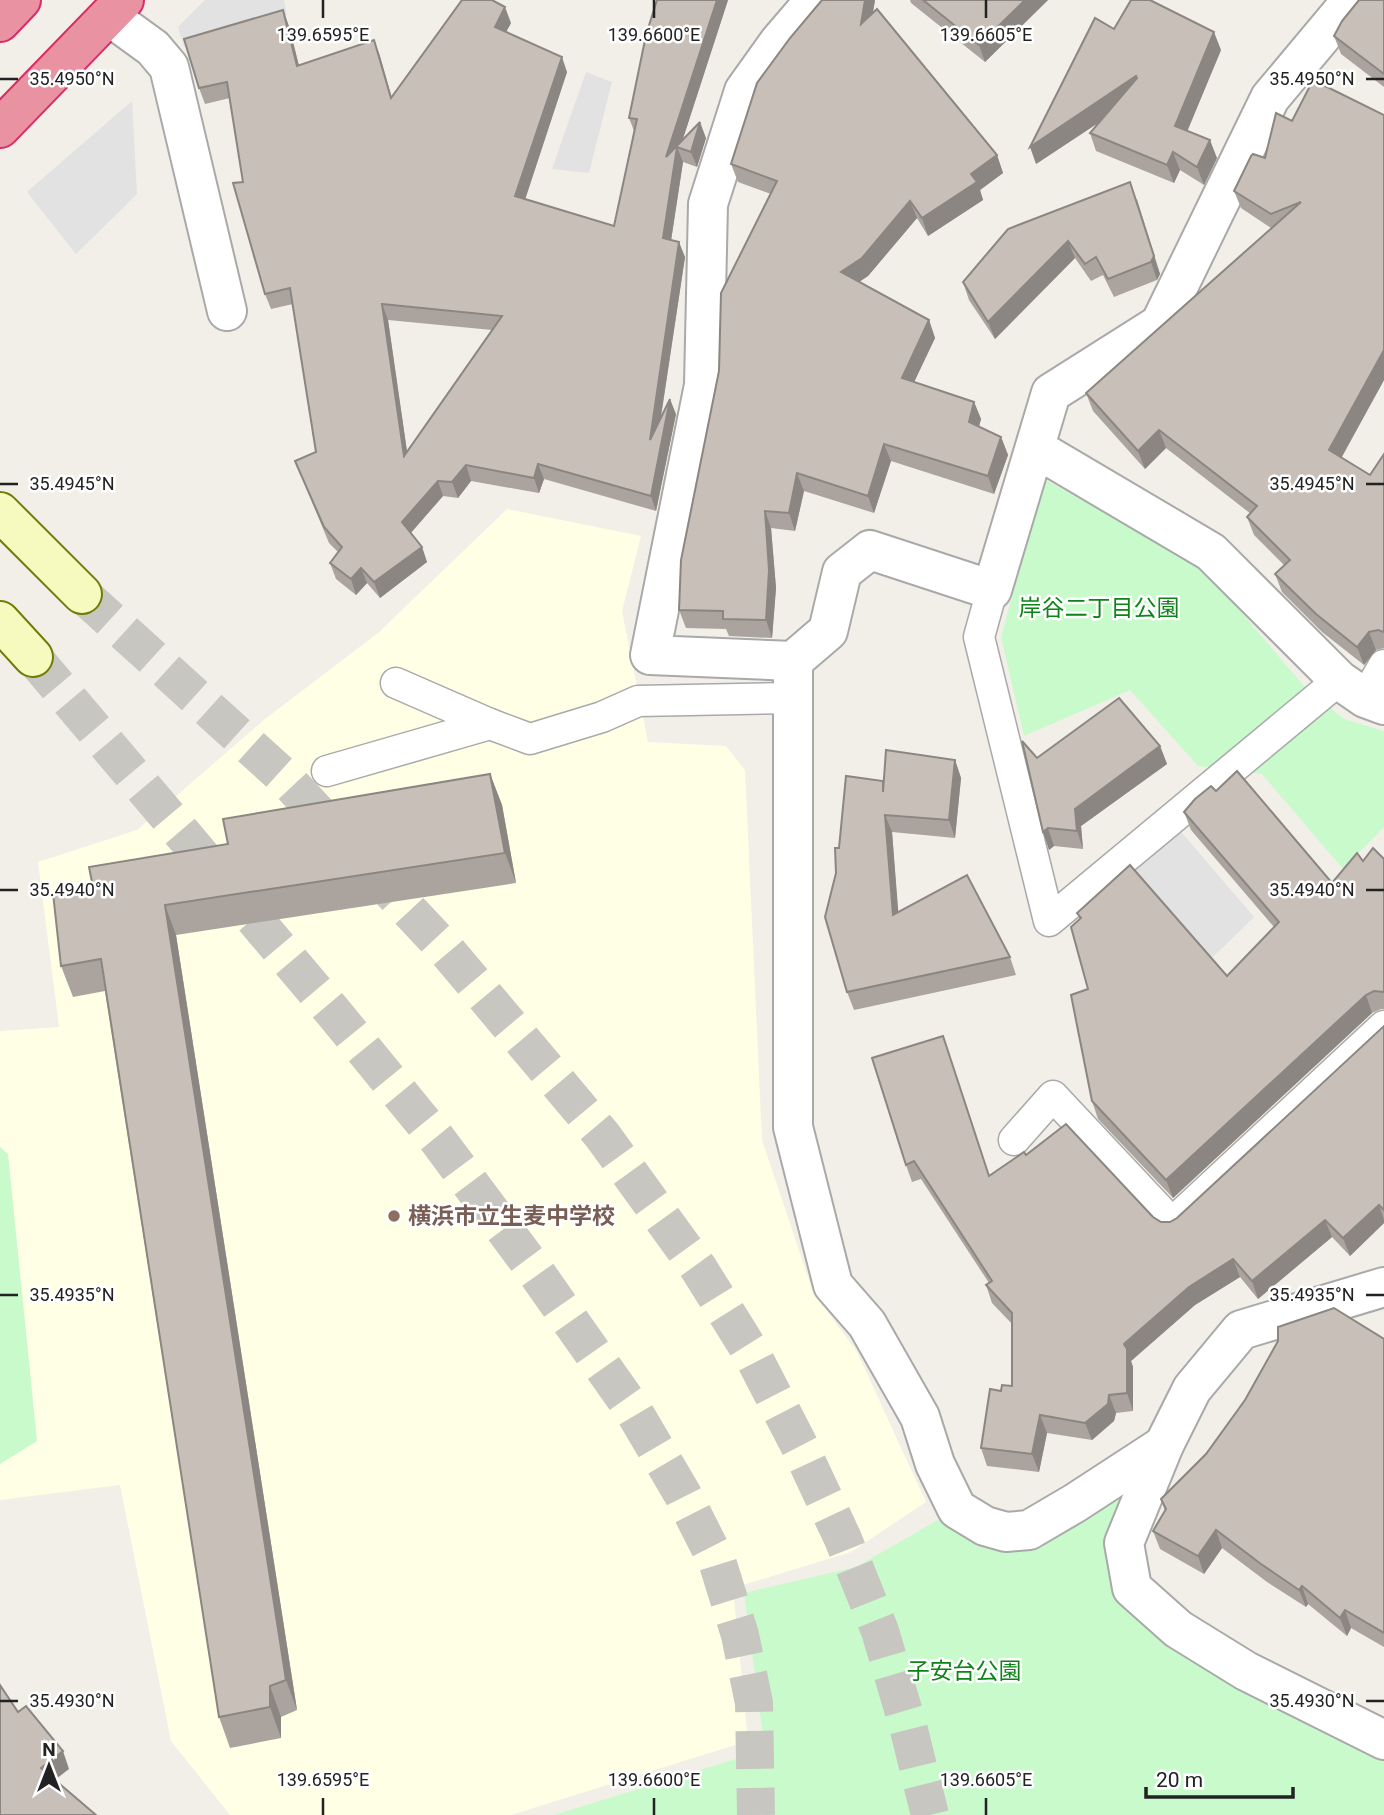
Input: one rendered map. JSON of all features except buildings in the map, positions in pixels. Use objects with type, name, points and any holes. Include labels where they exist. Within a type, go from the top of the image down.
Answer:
[{"type":"highway","points":[[0,22],[21,0]]},
{"type":"highway","points":[[0,128],[116,8]]},
{"type":"street","points":[[815,0],[779,42],[744,91],[708,204],[704,385],[650,654],[793,661],[828,631],[842,572],[870,550],[992,590],[1051,393],[1160,324],[1270,98],[1352,0]]},
{"type":"street","points":[[116,8],[169,67],[227,311]]},
{"type":"street","points":[[1035,448],[1211,552],[1363,694]]},
{"type":"street","points":[[0,512],[82,594]]},
{"type":"street","points":[[0,621],[33,657]]},
{"type":"street","points":[[793,661],[793,1127],[833,1286],[867,1324],[920,1417],[935,1464],[957,1508],[985,1526],[1006,1532],[1029,1530],[1164,1445]]},
{"type":"street","points":[[1384,1286],[1241,1330],[1192,1389],[1164,1445],[1124,1543],[1132,1588],[1178,1629],[1234,1664],[1384,1740]]},
{"type":"lane","points":[[992,590],[979,637],[1049,920],[1363,694],[1384,665]]},
{"type":"lane","points":[[396,683],[530,739],[603,717],[638,701],[793,698]]},
{"type":"lane","points":[[327,771],[490,724]]},
{"type":"lane","points":[[1014,1139],[1054,1096],[1171,1223],[1384,1026]]},
{"type":"shaded area","points":[[205,0],[284,0],[287,15],[184,47],[178,27]]},
{"type":"shaded area","points":[[586,72],[612,82],[589,173],[552,169]]},
{"type":"shaded area","points":[[132,101],[137,194],[76,254],[27,192]]},
{"type":"shaded area","name":"横浜市立生麦中学校","points":[[507,509],[641,536],[622,611],[648,742],[726,746],[745,770],[762,1140],[813,1292],[857,1352],[926,1502],[851,1552],[733,1588],[748,1741],[511,1815],[230,1815],[171,1741],[120,1485],[0,1500],[0,1031],[59,1027],[38,862],[137,830],[265,719],[378,633]]},
{"type":"shaded area","points":[[1176,826],[1254,917],[1212,958],[1134,868]]},
{"type":"green space","name":"岸谷二丁目公園","points":[[1044,479],[1201,565],[1303,685],[1344,719],[1384,731],[1384,827],[1343,869],[1262,774],[1198,766],[1130,690],[1024,736],[1001,637]]},
{"type":"green space","points":[[0,1147],[8,1154],[37,1441],[0,1464]]},
{"type":"green space","name":"子安台公園","points":[[1164,1445],[1132,1588],[1384,1740],[1384,1815],[554,1815],[765,1750],[744,1593],[856,1567],[957,1509],[1006,1532]]},
{"type":"tunnel","points":[[82,594],[284,777],[447,951],[602,1135],[699,1269],[752,1354],[843,1539],[880,1631],[908,1726],[930,1815]]},
{"type":"tunnel","points":[[33,657],[437,1139],[533,1268],[633,1410],[683,1495],[718,1564],[740,1635],[754,1703],[756,1815]]},
{"type":"place","name":"横浜市立生麦中学校","points":[[394,1216]]}]
